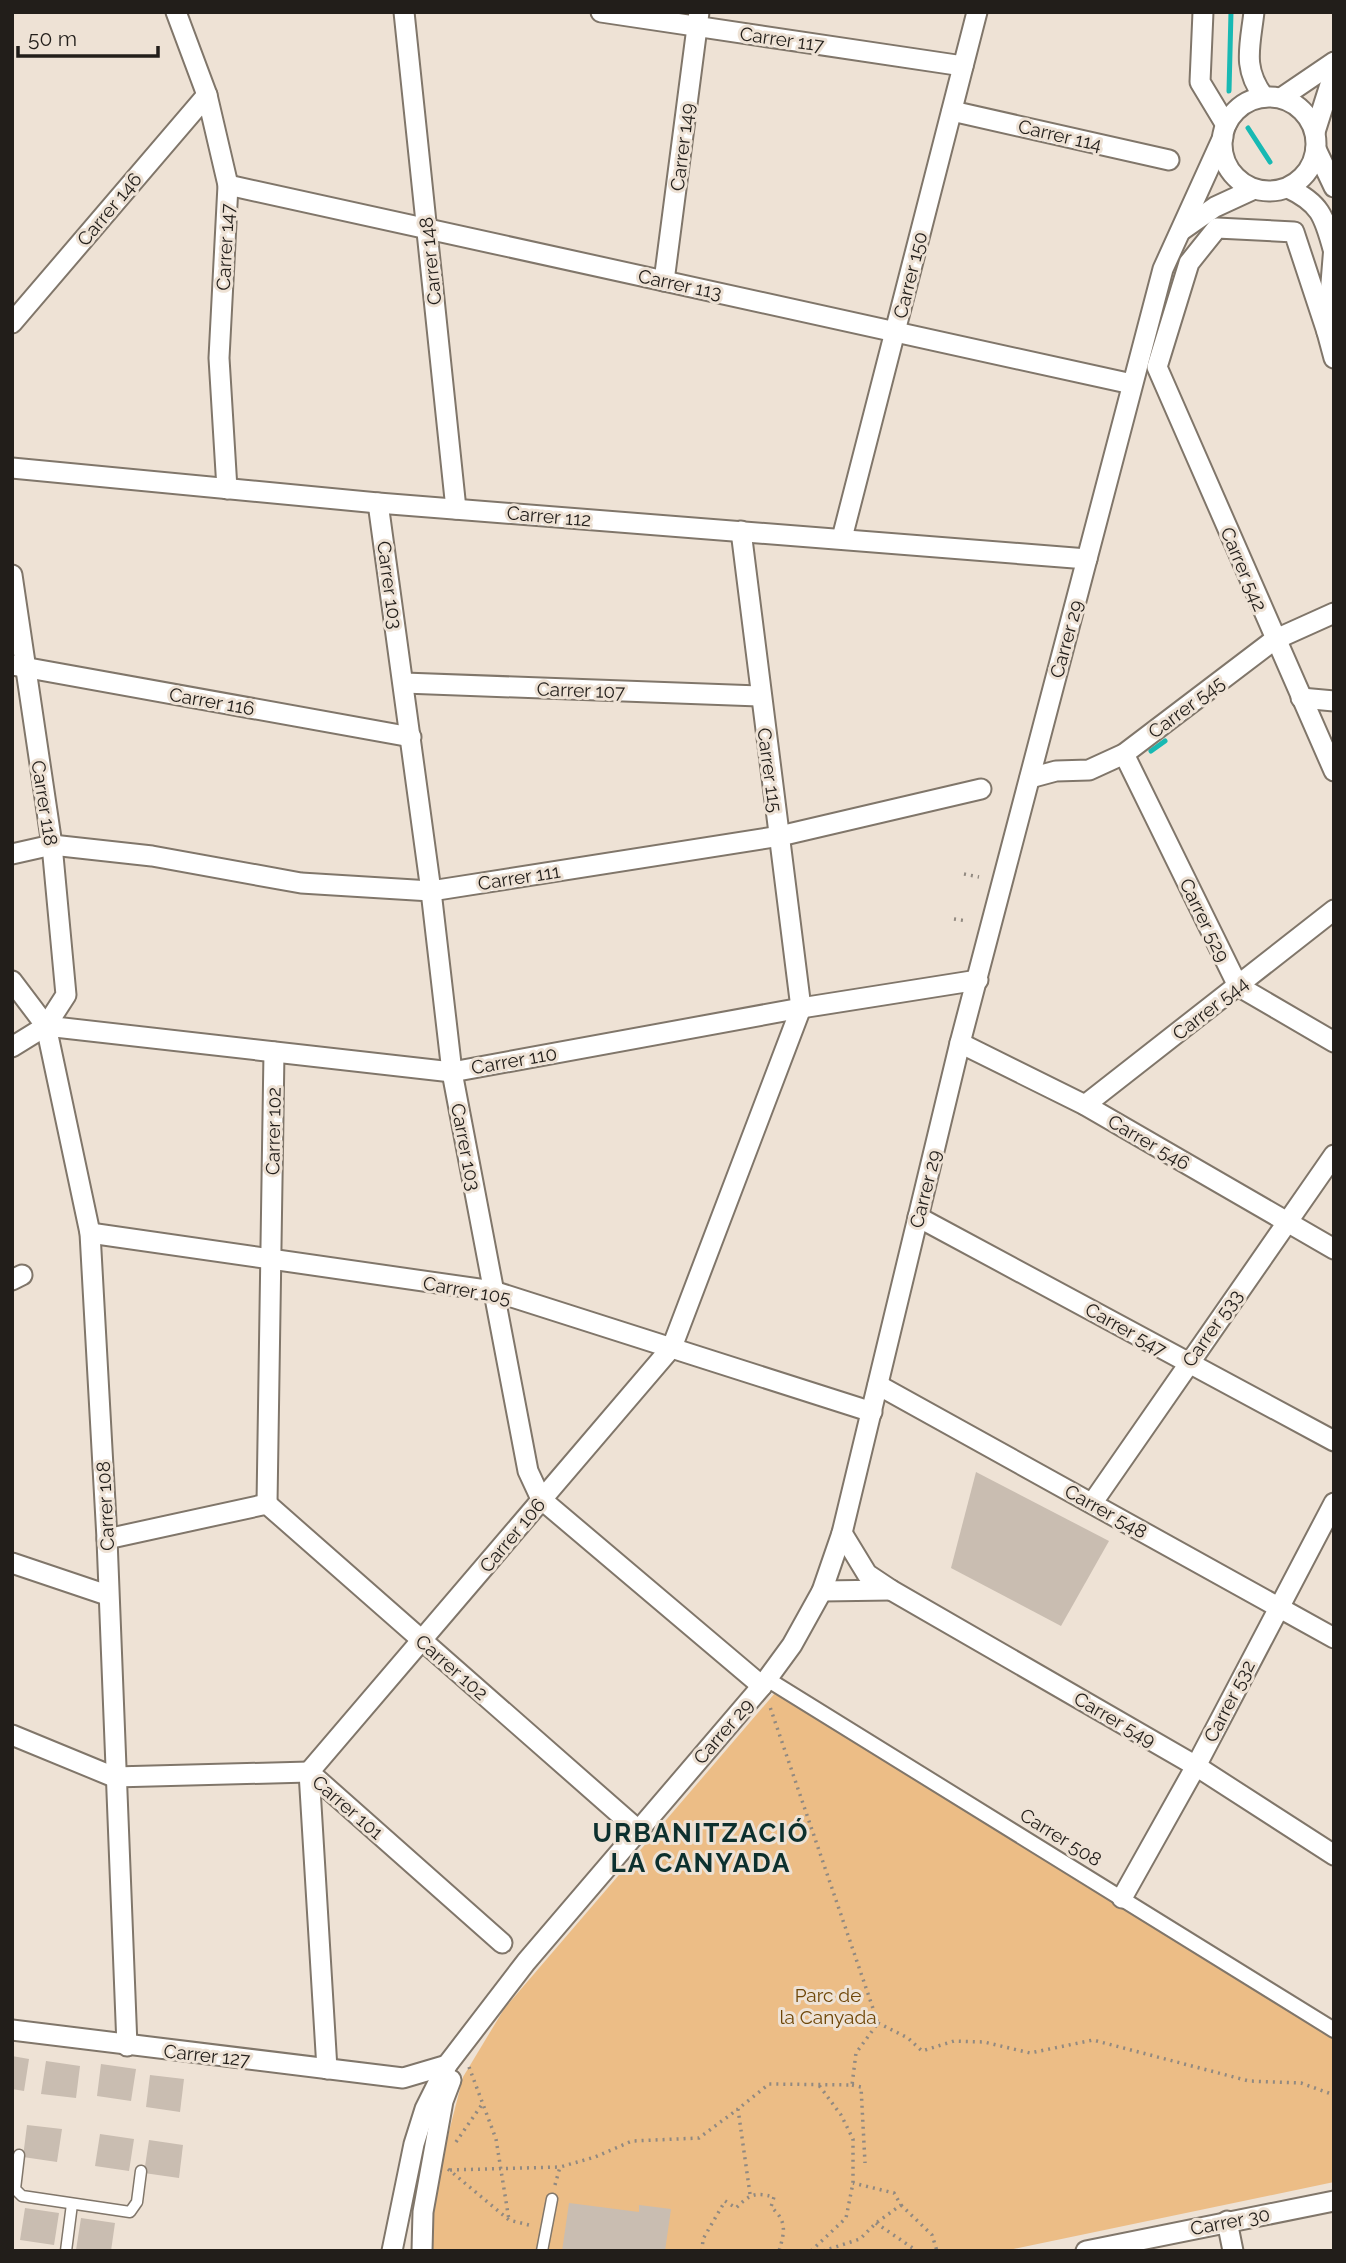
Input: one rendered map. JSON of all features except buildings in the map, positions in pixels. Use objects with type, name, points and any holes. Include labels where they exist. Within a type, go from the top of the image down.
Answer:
[{"type":"street","name":"Carrer 147","points":[[176,12],[207,95],[228,185],[219,358],[227,488]]},
{"type":"street","name":"Carrer 148","points":[[404,12],[456,509]]},
{"type":"street","name":"Carrer 117","points":[[601,12],[698,19],[963,66]]},
{"type":"street","name":"Carrer 150","points":[[842,538],[977,12]]},
{"type":"street","points":[[1203,12],[1200,82],[1224,131]]},
{"type":"street","points":[[1254,12],[1249,66],[1252,80],[1273,98],[1297,106],[1308,117],[1334,187]]},
{"type":"street","name":"Carrer 149","points":[[664,281],[698,19]]},
{"type":"street","points":[[1334,62],[1273,98],[1249,102],[1236,111],[1224,131],[1223,153],[1229,169],[1239,181],[1254,189],[1272,191],[1288,188],[1301,178],[1311,165],[1334,72]]},
{"type":"street","name":"Carrer 146","points":[[12,323],[207,95]]},
{"type":"street","name":"Carrer 114","points":[[952,111],[1169,160]]},
{"type":"street","name":"Carrer 29","points":[[392,2251],[414,2144],[425,2109],[447,2065],[488,2008],[764,1683],[792,1645],[822,1591],[842,1533],[960,1043],[1163,269],[1224,131]]},
{"type":"street","name":"Carrer 113","points":[[228,185],[1132,383]]},
{"type":"street","points":[[1288,188],[1306,196],[1324,215],[1334,248],[1327,332],[1334,358]]},
{"type":"street","name":"Carrer 29","points":[[1182,230],[1215,207],[1254,189]]},
{"type":"street","name":"Carrer 542","points":[[1327,332],[1294,232],[1217,228],[1189,263],[1157,367],[1334,771]]},
{"type":"street","name":"Carrer 112","points":[[12,468],[378,503],[1087,559]]},
{"type":"street","name":"Carrer 103","points":[[378,503],[404,683],[452,1072],[528,1471],[541,1499],[764,1683]]},
{"type":"street","name":"Carrer 115","points":[[741,531],[759,696],[780,836],[801,1008]]},
{"type":"street","name":"Carrer 118","points":[[12,576],[18,666],[52,845],[66,995],[46,1026]]},
{"type":"street","name":"Carrer 545","points":[[1030,778],[1055,771],[1089,770],[1124,754],[1275,640],[1334,613]]},
{"type":"street","name":"Carrer 116","points":[[18,666],[411,737]]},
{"type":"street","name":"Carrer 107","points":[[404,683],[759,696]]},
{"type":"street","points":[[1301,698],[1334,701]]},
{"type":"street","name":"Carrer 529","points":[[1124,754],[1238,986],[1334,1042]]},
{"type":"street","name":"Carrer 111","points":[[12,854],[52,845],[152,856],[302,883],[431,891],[780,836],[981,789]]},
{"type":"street","name":"Carrer 544","points":[[1085,1105],[1334,910]]},
{"type":"street","name":"Carrer 110","points":[[46,1026],[452,1072],[801,1008],[978,980]]},
{"type":"street","name":"Carrer 108","points":[[12,981],[46,1026],[90,1233],[107,1539],[114,1777],[127,2046]]},
{"type":"street","name":"Carrer 106","points":[[309,1772],[672,1347],[801,1008]]},
{"type":"street","points":[[12,1047],[46,1026]]},
{"type":"street","name":"Carrer 546","points":[[960,1043],[1085,1105],[1334,1249]]},
{"type":"street","name":"Carrer 102","points":[[274,1052],[267,1504],[638,1830]]},
{"type":"street","name":"Carrer 533","points":[[1093,1502],[1334,1155]]},
{"type":"street","name":"Carrer 547","points":[[918,1217],[1334,1441]]},
{"type":"street","name":"Carrer 105","points":[[90,1233],[493,1291],[872,1412]]},
{"type":"street","name":"Carrer 548","points":[[878,1385],[1334,1638]]},
{"type":"street","name":"Carrer 532","points":[[1122,1898],[1196,1766],[1334,1503]]},
{"type":"street","points":[[107,1539],[267,1504]]},
{"type":"street","name":"Carrer 549","points":[[842,1533],[867,1574],[891,1590],[1196,1766],[1334,1856]]},
{"type":"street","points":[[12,1563],[107,1595]]},
{"type":"street","points":[[822,1591],[891,1590]]},
{"type":"street","name":"Carrer 508","points":[[764,1683],[1122,1898],[1334,2030]]},
{"type":"street","points":[[12,1735],[114,1777]]},
{"type":"street","points":[[309,1772],[327,2069]]},
{"type":"street","name":"Carrer 101","points":[[114,1777],[309,1772],[502,1943]]},
{"type":"street","name":"Carrer 127","points":[[12,2031],[402,2078],[447,2065]]},
{"type":"street","name":"Carrer 29","points":[[422,2251],[423,2213],[440,2162],[443,2101],[464,2042]]},
{"type":"street","points":[[402,2078],[425,2109]]},
{"type":"street","name":"Carrer 30","points":[[1086,2251],[1334,2201]]},
{"type":"street","points":[[1227,2221],[1233,2251]]},
{"type":"lane","points":[[19,2155],[18,2193],[22,2196],[130,2212],[137,2202],[141,2171]]},
{"type":"lane","points":[[542,2251],[552,2199]]},
{"type":"lane","points":[[66,2251],[72,2203]]},
{"type":"path","points":[[964,874],[979,877]]},
{"type":"path","points":[[954,919],[967,921]]},
{"type":"path","points":[[764,1683],[878,2024],[908,2038],[922,2051],[964,2041],[984,2042],[1030,2053],[1093,2040],[1238,2079],[1300,2083],[1334,2095]]},
{"type":"path","points":[[852,2085],[856,2053],[878,2024]]},
{"type":"path","points":[[469,2067],[503,2168],[509,2220]]},
{"type":"path","points":[[450,2170],[560,2167],[595,2157],[632,2141],[699,2138],[769,2084],[862,2087],[865,2163]]},
{"type":"path","points":[[811,2251],[846,2218],[853,2183],[853,2139],[841,2115],[818,2084]]},
{"type":"path","points":[[482,2104],[440,2162],[509,2220],[545,2229]]},
{"type":"path","points":[[738,2109],[750,2194]]},
{"type":"path","points":[[552,2199],[560,2167]]},
{"type":"path","points":[[853,2183],[894,2193],[901,2205],[932,2235],[937,2251]]},
{"type":"path","points":[[702,2251],[703,2239],[725,2201],[736,2208],[750,2194]]},
{"type":"path","points":[[750,2194],[774,2197],[771,2207],[781,2216],[785,2230],[779,2251]]},
{"type":"path","points":[[823,2251],[860,2239],[876,2223],[901,2205]]},
{"type":"path","points":[[876,2223],[917,2251]]},
{"type":"green space","name":"Parc de la Canyada","points":[[775,1693],[911,1771],[1334,2034],[1334,2182],[1004,2251],[432,2251],[430,2206],[463,2077],[504,2009]]},
{"type":"waterway","points":[[1229,91],[1231,12]]},
{"type":"waterway","points":[[1248,128],[1270,162]]},
{"type":"waterway","points":[[1151,751],[1165,741]]},
{"type":"district","name":"URBANITZACIÓ LA CANYADA","points":[[701,1848]]}]
